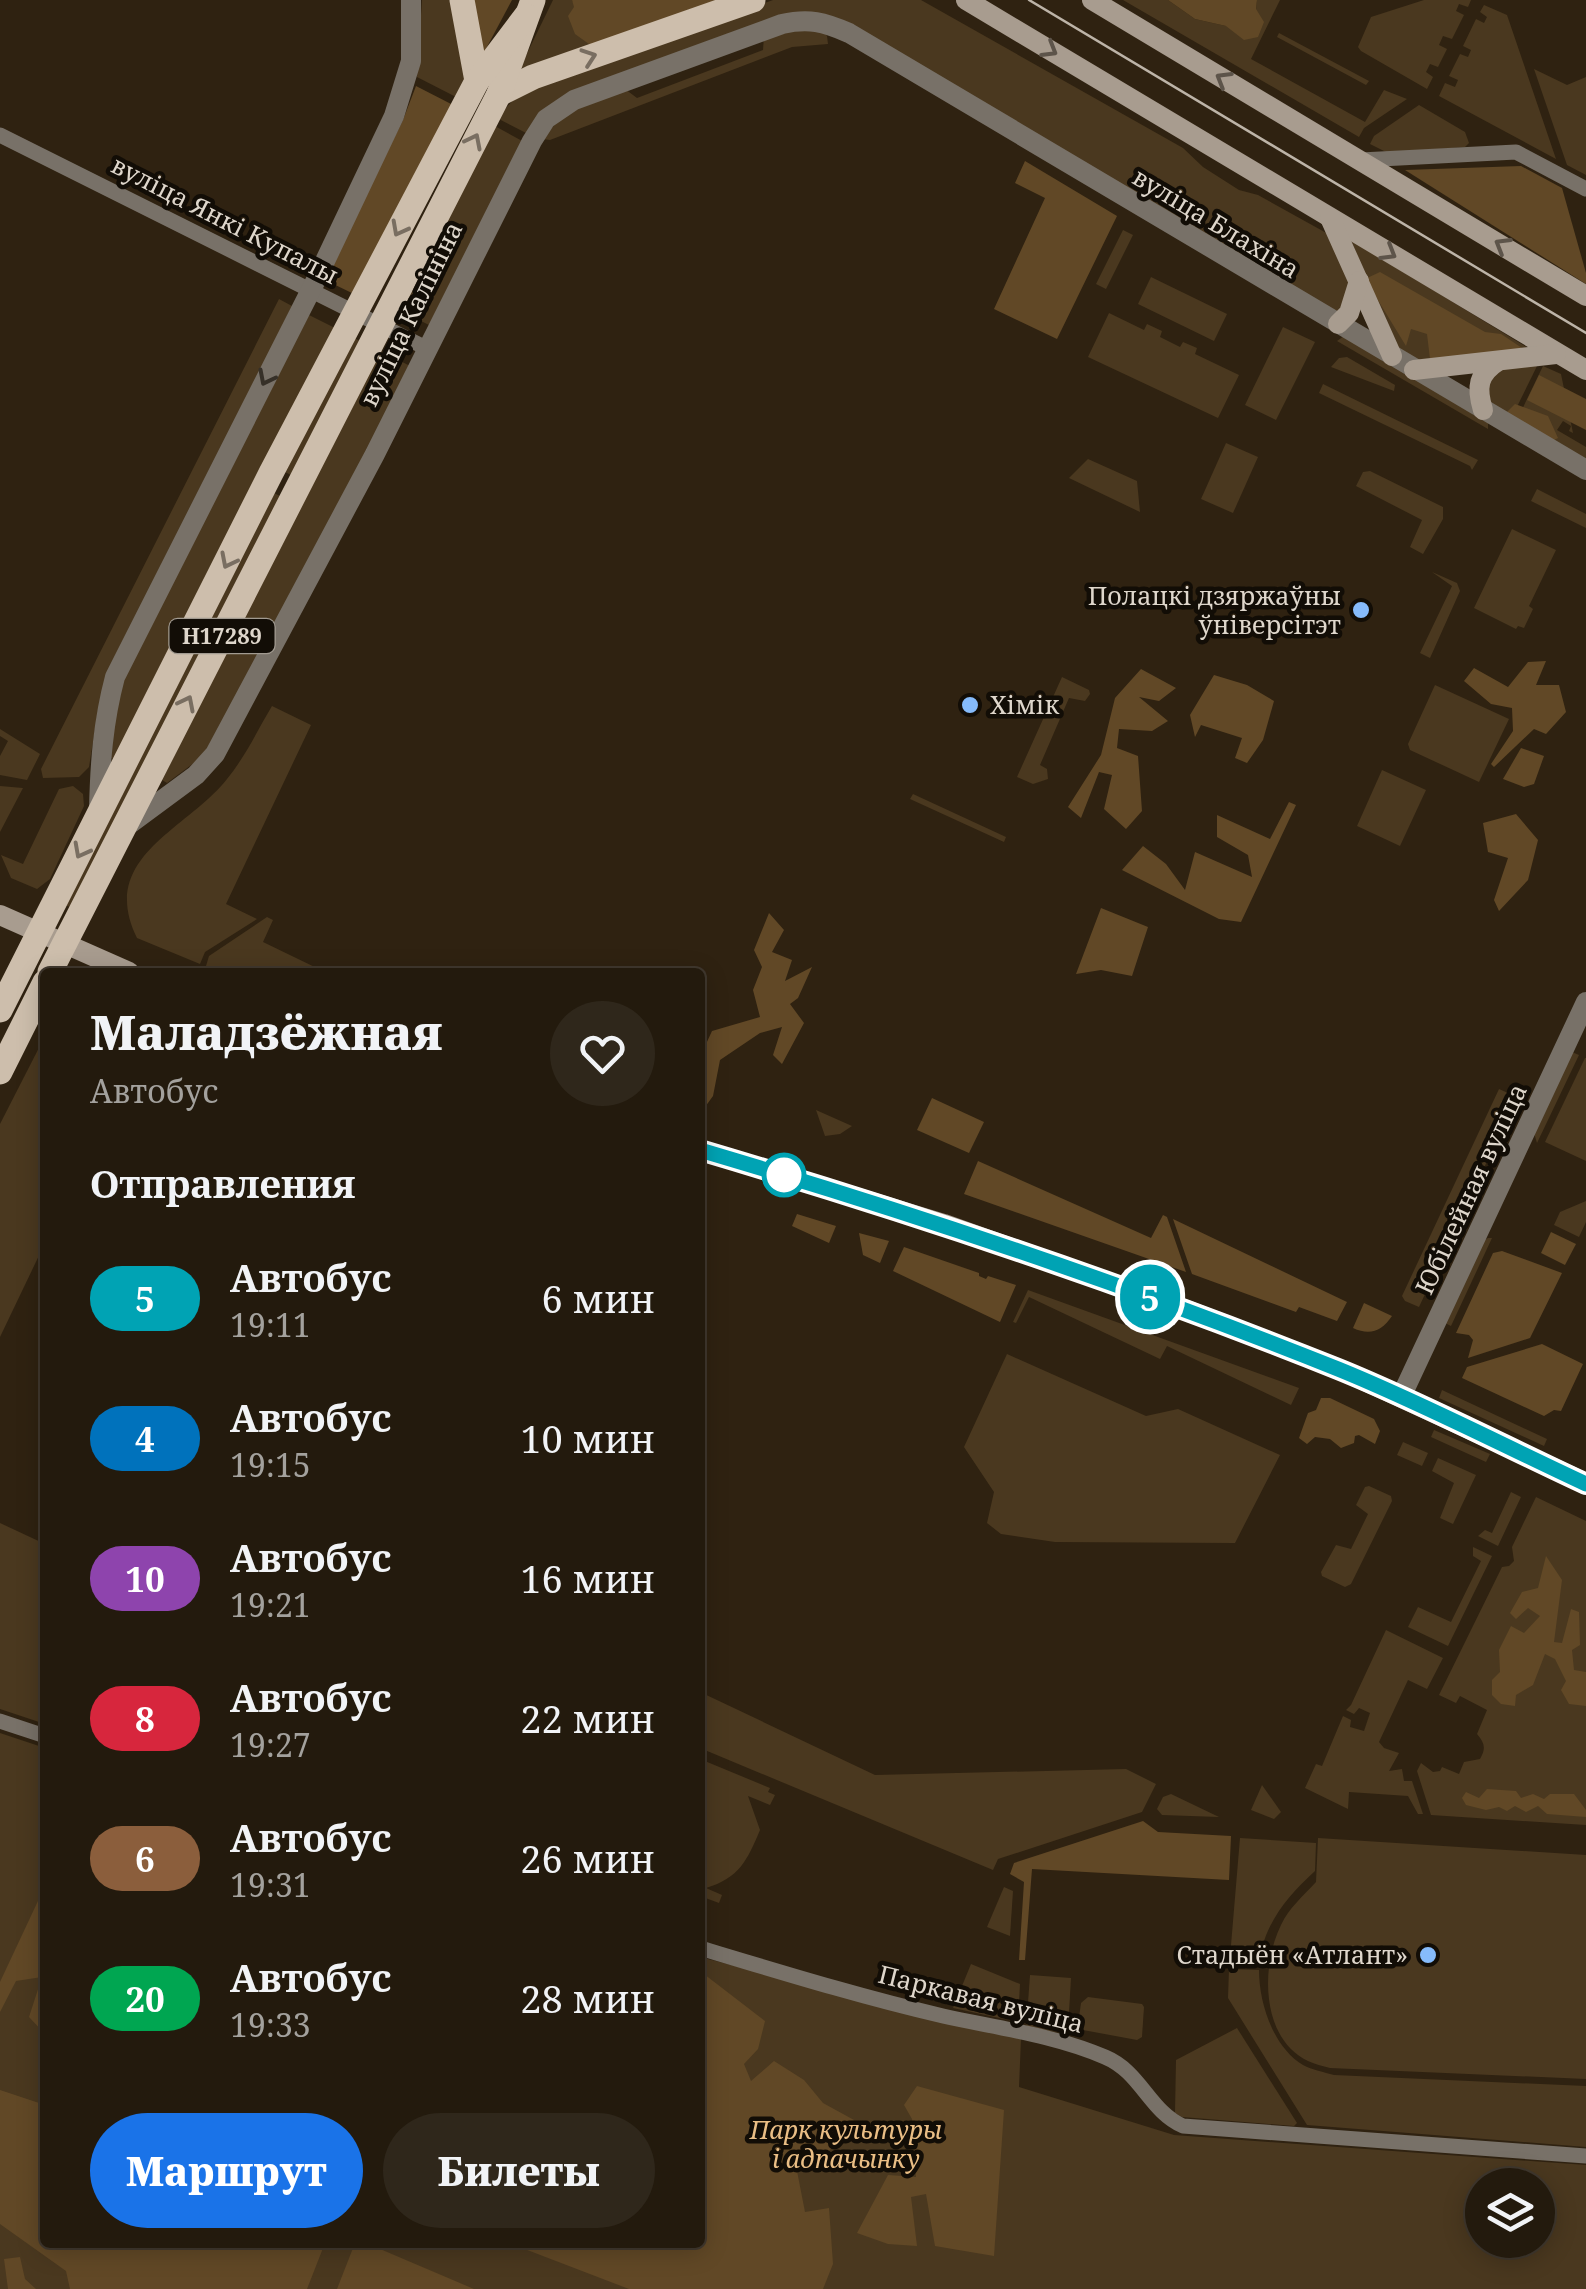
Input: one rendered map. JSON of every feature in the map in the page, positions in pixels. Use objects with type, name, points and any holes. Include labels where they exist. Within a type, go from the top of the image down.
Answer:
[{"type":"main road","points":[[462,0],[488,87],[533,76],[753,0]]},
{"type":"main road","points":[[966,0],[1586,370]]},
{"type":"main road","points":[[1092,0],[1586,296]]},
{"type":"main road","name":"вуліца Калініна","points":[[52,968],[379,325],[439,182],[530,8]]},
{"type":"main road","name":"вуліца Калініна","points":[[0,1010],[356,314],[439,182]]},
{"type":"main road","points":[[1330,218],[1392,356]]},
{"type":"main road","points":[[1338,324],[1356,299],[1358,281]]},
{"type":"main road","points":[[1414,370],[1556,354]]},
{"type":"main road","points":[[1483,410],[1478,387],[1486,369],[1499,360]]},
{"type":"main road","points":[[272,474],[298,486]]},
{"type":"main road","points":[[0,916],[119,968]]},
{"type":"main road","points":[[0,1072],[40,992]]},
{"type":"main road","points":[[705,1151],[850,1194],[1192,1312],[1401,1398],[1586,1484]]},
{"type":"street","name":"вуліца Калініна","points":[[99,817],[100,762],[115,677],[394,116],[411,61],[411,0]]},
{"type":"street","name":"вуліца Калініна","points":[[123,828],[215,754],[546,119],[574,100],[782,24],[820,20]]},
{"type":"street","name":"вуліца Блахіна","points":[[820,20],[849,33],[1586,470]]},
{"type":"street","name":"вуліца Янкі Купалы","points":[[0,135],[428,349]]},
{"type":"street","points":[[1361,160],[1516,152],[1586,189]]},
{"type":"street","points":[[155,766],[158,784],[165,788],[180,786]]},
{"type":"street","name":"Юбілейная вуліца","points":[[1401,1398],[1586,1002]]},
{"type":"street","points":[[0,1721],[40,1734]]},
{"type":"street","name":"Паркавая вуліца","points":[[705,1949],[1110,2058],[1134,2074],[1156,2108],[1169,2120],[1184,2126],[1586,2156]]},
{"type":"green space","points":[[422,0],[457,0],[468,78],[458,98],[417,77]]},
{"type":"green space","points":[[553,0],[572,0],[596,49],[515,78]]},
{"type":"green space","points":[[773,0],[921,0],[1183,148],[1203,167],[1239,190],[1258,195],[1330,235],[1353,281],[1352,297],[1338,311],[1326,309],[823,15],[572,95],[528,134],[497,118],[515,98],[535,85]]},
{"type":"green space","points":[[1123,0],[1168,0],[1195,19],[1226,26],[1256,9],[1257,0],[1280,0],[1251,59],[1365,122],[1384,90],[1407,99],[1364,128],[1359,137]]},
{"type":"green space","points":[[1424,0],[1471,0],[1468,7],[1459,4],[1456,11],[1464,15],[1452,39],[1443,36],[1439,45],[1447,49],[1438,67],[1430,64],[1426,72],[1433,77],[1427,89],[1358,47],[1371,17]]},
{"type":"green space","points":[[1484,5],[1507,15],[1556,159],[1439,96],[1445,83],[1455,87],[1458,80],[1449,76],[1460,54],[1468,57],[1471,50],[1463,46],[1476,19],[1484,23],[1487,17],[1480,12]]},
{"type":"green space","points":[[819,25],[828,44],[792,47],[550,140],[542,139],[563,115],[625,89],[637,98],[763,50],[764,36]]},
{"type":"green space","points":[[1279,33],[1369,81],[1366,85],[1277,37]]},
{"type":"green space","points":[[1534,69],[1567,85],[1586,77],[1586,175],[1567,165]]},
{"type":"green space","points":[[1419,105],[1465,132],[1469,143],[1465,147],[1388,153],[1370,144],[1374,136]]},
{"type":"green space","points":[[493,125],[524,142],[431,326],[399,310]]},
{"type":"green space","points":[[1123,230],[1133,235],[1106,289],[1096,284]]},
{"type":"green space","points":[[1351,240],[1528,348],[1413,363],[1397,354]]},
{"type":"green space","points":[[1151,277],[1227,314],[1214,341],[1138,304]]},
{"type":"green space","points":[[279,299],[292,306],[98,710],[89,767],[79,777],[43,778],[41,769]]},
{"type":"green space","points":[[1109,313],[1144,330],[1147,324],[1162,331],[1160,337],[1180,347],[1183,342],[1197,348],[1195,354],[1239,375],[1218,418],[1088,357]]},
{"type":"green space","points":[[309,315],[339,330],[116,760],[111,758],[112,712],[122,680]]},
{"type":"green space","points":[[1283,327],[1315,342],[1276,420],[1245,405]]},
{"type":"green space","points":[[1344,336],[1488,423],[1488,429],[1337,341]]},
{"type":"green space","points":[[352,337],[360,341],[293,476],[285,472]]},
{"type":"green space","points":[[379,350],[412,367],[210,751],[167,783],[162,780]]},
{"type":"green space","points":[[1347,357],[1395,385],[1394,391],[1331,367],[1339,358]]},
{"type":"green space","points":[[1538,364],[1510,421],[1491,411],[1487,380],[1504,367]]},
{"type":"green space","points":[[1543,366],[1561,374],[1573,433],[1563,421],[1557,430],[1586,447],[1586,467],[1515,424]]},
{"type":"green space","points":[[1323,384],[1478,460],[1472,470],[1319,393]]},
{"type":"green space","points":[[1226,443],[1258,457],[1233,513],[1201,499]]},
{"type":"green space","points":[[1088,459],[1137,481],[1140,512],[1069,478]]},
{"type":"green space","points":[[1370,471],[1443,507],[1443,519],[1423,554],[1410,547],[1422,520],[1356,486],[1363,472]]},
{"type":"green space","points":[[1537,489],[1586,514],[1586,528],[1531,501]]},
{"type":"green space","points":[[274,493],[282,497],[73,908],[65,905]]},
{"type":"green space","points":[[1512,529],[1556,550],[1529,606],[1533,609],[1524,628],[1516,629],[1474,608]]},
{"type":"green space","points":[[1432,572],[1457,583],[1460,591],[1430,658],[1420,653],[1452,586]]},
{"type":"green space","points":[[1062,677],[1090,694],[1085,701],[1069,698],[1040,765],[1047,769],[1048,779],[1033,784],[1017,777]]},
{"type":"green space","points":[[1435,685],[1509,719],[1479,782],[1410,750],[1408,744]]},
{"type":"green space","points":[[272,706],[311,725],[226,904],[257,919],[205,952],[200,964],[137,938],[128,910],[129,886],[137,866],[152,847],[227,779]]},
{"type":"green space","points":[[0,729],[40,754],[27,780],[0,775],[0,756],[8,741],[0,736]]},
{"type":"green space","points":[[1382,770],[1426,790],[1400,846],[1357,826]]},
{"type":"green space","points":[[0,786],[23,788],[0,832]]},
{"type":"green space","points":[[73,786],[83,794],[84,806],[50,879],[37,889],[11,878],[1,855],[23,864],[59,789]]},
{"type":"green space","points":[[913,794],[1006,837],[1004,842],[910,799]]},
{"type":"green space","points":[[267,917],[273,920],[263,942],[317,968],[212,968],[206,966],[209,956]]},
{"type":"green space","points":[[40,1046],[40,1253],[0,1337],[0,1124]]},
{"type":"green space","points":[[1572,1052],[1579,1055],[1537,1143],[1534,1133]]},
{"type":"green space","points":[[1586,1058],[1586,1161],[1545,1142]]},
{"type":"green space","points":[[1499,1089],[1517,1097],[1419,1307],[1402,1296]]},
{"type":"green space","points":[[816,1110],[852,1126],[840,1134],[825,1136]]},
{"type":"green space","points":[[1586,1201],[1586,1222],[1579,1237],[1554,1225],[1560,1212]]},
{"type":"green space","points":[[1492,1238],[1451,1326],[1445,1323],[1483,1241]]},
{"type":"green space","points":[[1028,1290],[1299,1388],[1291,1405],[1167,1346],[1160,1359],[1029,1297],[1016,1323],[1013,1322]]},
{"type":"green space","points":[[1007,1354],[1146,1416],[1178,1409],[1280,1455],[1235,1543],[1055,1542],[1001,1534],[987,1523],[994,1492],[964,1447]]},
{"type":"green space","points":[[1442,1390],[1547,1439],[1544,1446],[1439,1398]]},
{"type":"green space","points":[[1434,1430],[1490,1454],[1486,1462],[1431,1437]]},
{"type":"green space","points":[[1403,1442],[1428,1453],[1422,1466],[1397,1455]]},
{"type":"green space","points":[[1438,1458],[1476,1475],[1453,1524],[1440,1518],[1454,1483],[1432,1471]]},
{"type":"green space","points":[[1369,1486],[1391,1496],[1392,1501],[1351,1584],[1345,1587],[1321,1572],[1336,1545],[1351,1549],[1368,1514],[1356,1505]]},
{"type":"green space","points":[[1511,1492],[1521,1497],[1498,1546],[1478,1536],[1485,1530],[1492,1533]]},
{"type":"green space","points":[[1536,1497],[1586,1521],[1586,1825],[1431,1815],[1417,1771],[1421,1763],[1433,1772],[1442,1767],[1459,1774],[1464,1762],[1480,1759],[1484,1746],[1477,1734],[1487,1710],[1460,1696],[1456,1703],[1439,1695],[1502,1567],[1514,1561],[1512,1547]]},
{"type":"green space","points":[[0,1523],[40,1542],[40,1722],[0,1709]]},
{"type":"green space","points":[[1473,1547],[1492,1556],[1448,1646],[1408,1627],[1418,1607],[1451,1622],[1481,1561],[1473,1556]]},
{"type":"green space","points":[[1386,1630],[1443,1658],[1427,1689],[1408,1680],[1379,1742],[1399,1753],[1389,1771],[1402,1769],[1404,1781],[1412,1781],[1423,1814],[1418,1814],[1408,1796],[1349,1792],[1348,1809],[1305,1788],[1316,1764],[1322,1766],[1343,1716],[1351,1720],[1350,1727],[1364,1731],[1370,1713],[1359,1708],[1354,1714],[1346,1710]]},
{"type":"green space","points":[[705,1694],[875,1775],[1126,1769],[1156,1784],[1142,1812],[998,1859],[993,1870],[705,1750]]},
{"type":"green space","name":"Парк культуры і адпачынку","points":[[0,1733],[40,1746],[40,2248],[705,2248],[705,1958],[1021,2039],[1019,2087],[1174,2135],[1586,2165],[1586,2289],[0,2289]]},
{"type":"green space","points":[[705,1761],[770,1788],[768,1792],[775,1795],[770,1805],[748,1796],[760,1830],[741,1867],[727,1879],[706,1888],[722,1895],[719,1903],[705,1898]]},
{"type":"green space","points":[[1262,1785],[1281,1812],[1274,1819],[1251,1810]]},
{"type":"green space","points":[[1171,1794],[1219,1817],[1162,1815],[1157,1809],[1163,1797]]},
{"type":"green space","points":[[1240,1838],[1316,1843],[1315,1871],[1280,1910],[1267,1933],[1260,1959],[1230,1957]]},
{"type":"green space","name":"Стадыён «Атлант»","points":[[1318,1838],[1586,1855],[1586,2079],[1330,2068],[1308,2061],[1292,2050],[1273,2018],[1268,1980],[1270,1960],[1284,1919],[1316,1882]]},
{"type":"green space","points":[[1004,1887],[1013,1891],[1010,1936],[987,1927]]},
{"type":"green space","points":[[971,1964],[1020,1984],[1018,2022],[953,2008]]},
{"type":"green space","points":[[1229,1969],[1259,1970],[1265,2010],[1276,2036],[1292,2057],[1314,2070],[1334,2075],[1586,2086],[1586,2147],[1307,2125],[1228,1998]]},
{"type":"green space","points":[[1030,1975],[1071,1978],[1065,2032],[1026,2030]]},
{"type":"green space","points":[[1088,1997],[1142,2004],[1142,2037],[1137,2040],[1083,2030],[1078,2025],[1081,2003]]},
{"type":"green space","points":[[1237,2028],[1297,2123],[1294,2126],[1182,2117],[1175,2113],[1176,2060]]},
{"type":"shaded area","points":[[467,0],[512,0],[481,58]]},
{"type":"shaded area","points":[[572,0],[737,0],[596,49],[575,34],[568,16],[574,7]]},
{"type":"shaded area","points":[[1168,0],[1257,0],[1256,9],[1264,22],[1258,37],[1244,40],[1226,26],[1195,19]]},
{"type":"shaded area","points":[[416,86],[455,106],[356,295],[323,279],[403,120]]},
{"type":"shaded area","points":[[1025,161],[1117,216],[1057,339],[994,309],[1045,198],[1015,183]]},
{"type":"shaded area","points":[[1521,166],[1562,188],[1586,284],[1405,170]]},
{"type":"shaded area","points":[[1380,272],[1485,332],[1501,334],[1525,350],[1430,359],[1427,334],[1411,329],[1406,346],[1365,279]]},
{"type":"shaded area","points":[[1539,375],[1586,399],[1586,430],[1527,400]]},
{"type":"shaded area","points":[[1515,404],[1548,416],[1558,438],[1550,442],[1503,416]]},
{"type":"shaded area","points":[[1546,661],[1536,685],[1559,685],[1566,712],[1546,734],[1534,729],[1494,767],[1491,764],[1513,731],[1512,708],[1491,704],[1464,681],[1474,668],[1508,687],[1528,662]]},
{"type":"shaded area","points":[[1141,669],[1176,688],[1159,701],[1139,697],[1168,721],[1152,731],[1119,729],[1117,748],[1138,756],[1142,811],[1126,829],[1104,809],[1112,775],[1099,772],[1081,818],[1068,807],[1101,755],[1115,698]]},
{"type":"shaded area","points":[[1214,675],[1247,685],[1274,701],[1263,740],[1247,763],[1235,758],[1242,738],[1201,725],[1195,737],[1190,715]]},
{"type":"shaded area","points":[[1521,748],[1544,756],[1534,784],[1524,787],[1503,779]]},
{"type":"shaded area","points":[[1289,802],[1296,805],[1241,922],[1219,919],[1122,870],[1143,846],[1166,864],[1185,890],[1195,852],[1252,877],[1248,855],[1217,837],[1217,815],[1270,839]]},
{"type":"shaded area","points":[[1516,814],[1538,840],[1528,880],[1499,911],[1494,900],[1508,858],[1488,852],[1483,823]]},
{"type":"shaded area","points":[[1101,908],[1148,927],[1132,976],[1101,970],[1076,974]]},
{"type":"shaded area","points":[[769,913],[784,930],[772,952],[792,960],[785,981],[812,967],[798,998],[790,1004],[804,1023],[782,1064],[773,1055],[782,1027],[760,1033],[720,1060],[713,1096],[705,1107],[705,1046],[712,1031],[760,1017],[753,990],[762,967],[754,950]]},
{"type":"shaded area","points":[[932,1098],[984,1122],[969,1153],[917,1130]]},
{"type":"shaded area","points":[[978,1161],[1151,1238],[1163,1215],[1167,1217],[1186,1272],[964,1194]]},
{"type":"shaded area","points":[[797,1214],[836,1226],[829,1243],[792,1226]]},
{"type":"shaded area","points":[[1173,1219],[1347,1302],[1337,1321],[1299,1307],[1296,1312],[1192,1274]]},
{"type":"shaded area","points":[[1551,1232],[1576,1244],[1565,1265],[1541,1253]]},
{"type":"shaded area","points":[[859,1233],[889,1241],[880,1263],[863,1255]]},
{"type":"shaded area","points":[[904,1247],[979,1273],[986,1279],[988,1276],[1016,1285],[1000,1322],[893,1271]]},
{"type":"shaded area","points":[[1502,1251],[1562,1273],[1530,1338],[1468,1358],[1473,1340],[1469,1335],[1456,1333],[1493,1253]]},
{"type":"shaded area","points":[[1364,1303],[1392,1316],[1375,1331],[1353,1328]]},
{"type":"shaded area","points":[[1542,1344],[1583,1364],[1561,1411],[1544,1416],[1462,1378],[1467,1367]]},
{"type":"shaded area","points":[[1321,1398],[1330,1398],[1374,1419],[1380,1431],[1375,1444],[1359,1435],[1354,1443],[1341,1448],[1330,1439],[1315,1437],[1307,1444],[1299,1438],[1308,1413],[1316,1410]]},
{"type":"shaded area","points":[[1546,1556],[1562,1580],[1554,1642],[1562,1643],[1571,1609],[1579,1612],[1580,1645],[1572,1650],[1574,1670],[1586,1672],[1586,1706],[1569,1704],[1561,1690],[1566,1681],[1555,1659],[1545,1654],[1533,1685],[1516,1695],[1515,1706],[1501,1704],[1492,1695],[1492,1680],[1500,1672],[1499,1650],[1511,1626],[1524,1633],[1540,1616],[1528,1608],[1516,1619],[1510,1613],[1522,1592],[1538,1588]]},
{"type":"shaded area","points":[[1487,1789],[1516,1791],[1521,1798],[1533,1794],[1544,1799],[1550,1794],[1574,1794],[1586,1810],[1586,1817],[1547,1814],[1538,1806],[1526,1812],[1515,1806],[1507,1811],[1499,1807],[1486,1810],[1466,1805],[1462,1798],[1466,1792],[1479,1798]]},
{"type":"shaded area","points":[[1143,1821],[1158,1832],[1231,1836],[1229,1880],[1032,1869],[1025,1960],[1019,1960],[1024,1882],[1010,1874],[1014,1863]]},
{"type":"shaded area","points":[[40,1897],[40,1977],[16,1981],[0,2012],[0,1982]]},
{"type":"shaded area","points":[[705,1975],[765,2021],[758,2049],[744,2064],[751,2081],[774,2061],[804,2080],[823,2103],[854,2120],[813,2171],[797,2171],[805,2212],[829,2208],[833,2264],[823,2289],[629,2289],[522,2248],[705,2248]]},
{"type":"shaded area","points":[[40,1983],[40,2029],[29,2017]]},
{"type":"shaded area","points":[[917,2086],[1004,2110],[994,2256],[935,2246],[926,2194],[911,2197],[917,2246],[888,2244],[857,2233],[888,2175],[916,2177],[912,2119],[904,2105]]},
{"type":"shaded area","points":[[0,2090],[40,2103],[40,2248],[323,2248],[307,2289],[70,2289],[66,2271],[0,2224]]},
{"type":"shaded area","points":[[353,2248],[378,2248],[474,2289],[337,2289]]},
{"type":"shaded area","points":[[20,2257],[25,2279],[36,2289],[8,2289],[4,2259]]},
{"type":"tram line","points":[[1029,0],[1586,333]]},
{"type":"bus line","name":"5","points":[[705,1151],[944,1224],[1192,1312],[1343,1371],[1586,1484]]},
{"type":"place","name":"Полацкі дзяржаўны ўніверсітэт","points":[[1361,610]]},
{"type":"place","name":"Хімік","points":[[970,705]]},
{"type":"place","name":"Стадыён «Атлант»","points":[[1428,1955]]}]
